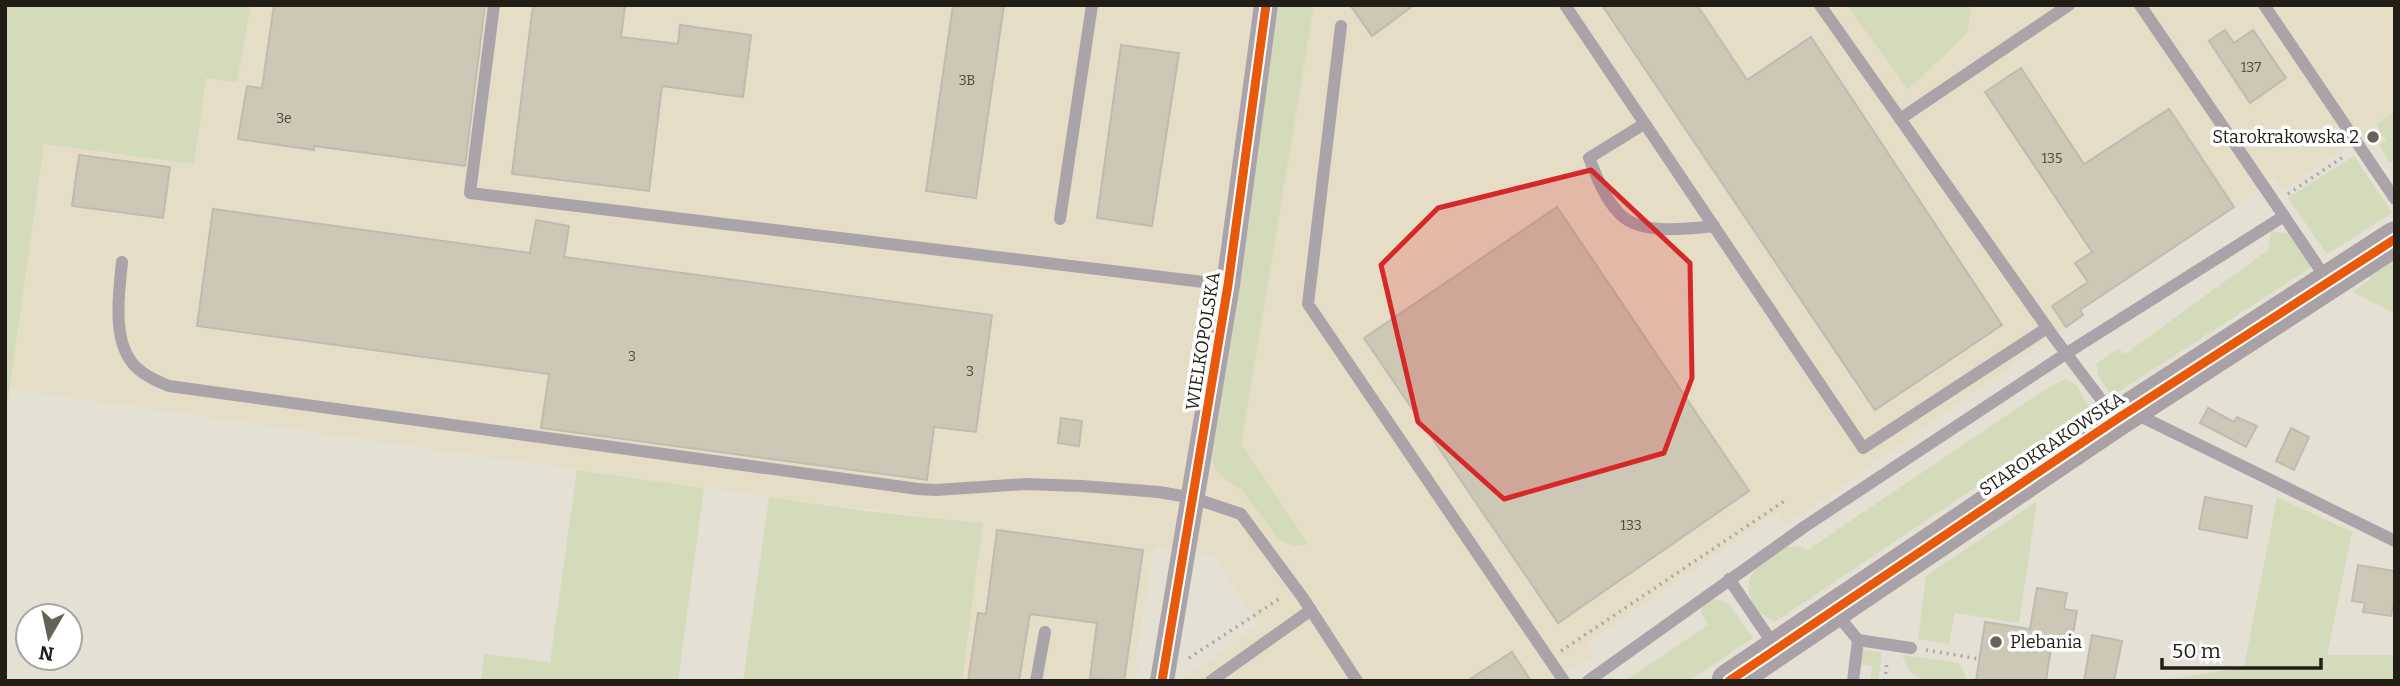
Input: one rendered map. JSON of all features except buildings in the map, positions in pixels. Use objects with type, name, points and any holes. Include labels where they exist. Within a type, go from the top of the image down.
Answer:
[{"type":"street","name":"WIELKOPOLSKA","points":[[1162,681],[1228,285],[1266,5]]},
{"type":"street","name":"STAROKRAKOWSKA","points":[[1729,681],[2124,415],[2395,239]]},
{"type":"lane","points":[[494,5],[470,193],[1228,285]]},
{"type":"lane","points":[[1060,219],[1092,5]]},
{"type":"lane","points":[[1565,5],[1863,448],[2047,328]]},
{"type":"lane","points":[[1820,5],[2047,328],[2124,415],[2395,541]]},
{"type":"lane","points":[[1900,119],[2069,5]]},
{"type":"lane","points":[[2140,5],[2329,282]]},
{"type":"lane","points":[[2264,5],[2395,199]]},
{"type":"lane","points":[[1341,26],[1308,304],[1564,681]]},
{"type":"lane","points":[[1644,124],[1589,158],[1604,193],[1620,215],[1647,228],[1681,230],[1714,226]]},
{"type":"lane","points":[[1588,681],[1729,579],[2067,353],[2284,216]]},
{"type":"lane","points":[[122,262],[118,305],[120,332],[125,349],[133,365],[147,376],[169,386],[918,489],[1060,485],[1159,492],[1193,498],[1241,514],[1311,610],[1357,681]]},
{"type":"lane","points":[[1729,579],[1776,649]]},
{"type":"lane","points":[[1211,681],[1311,610]]},
{"type":"lane","points":[[1834,610],[1858,640],[1911,648]]},
{"type":"lane","points":[[1036,681],[1045,632]]},
{"type":"lane","points":[[1853,681],[1858,640]]},
{"type":"path","points":[[2275,202],[2359,147]]},
{"type":"path","points":[[1549,659],[1786,500]]},
{"type":"path","points":[[1185,660],[1295,588]]},
{"type":"path","points":[[1911,648],[1979,659]]},
{"type":"highlighted area","points":[[1591,170],[1690,263],[1692,378],[1664,453],[1504,499],[1418,422],[1381,265],[1438,208]]},
{"type":"shaded area","points":[[251,5],[1847,5],[1856,17],[1873,5],[2395,5],[2395,111],[2284,190],[2273,178],[2080,309],[2083,315],[1785,526],[1776,513],[1587,643],[1594,656],[1555,681],[1184,681],[1184,678],[1259,625],[1212,555],[1155,546],[1136,656],[1138,669],[1135,681],[962,681],[982,523],[769,497],[10,389],[44,144],[194,164],[206,77],[237,82]]},
{"type":"green space","points":[[5,5],[251,5],[237,82],[206,78],[194,164],[44,144],[5,422]]},
{"type":"green space","points":[[1279,5],[1314,5],[1241,444],[1308,544],[1293,546],[1279,539],[1241,489],[1216,471],[1210,454]]},
{"type":"green space","points":[[1847,5],[1971,5],[1968,32],[1908,90]]},
{"type":"green space","points":[[2395,111],[2395,160],[2390,163],[2379,145],[2386,140],[2376,125]]},
{"type":"green space","points":[[2354,156],[2392,213],[2327,254],[2288,198]]},
{"type":"green space","points":[[2271,231],[2288,234],[2310,264],[2310,268],[2112,396],[2099,378],[2096,364],[2118,348],[2125,354],[2268,250]]},
{"type":"green space","points":[[2395,251],[2395,314],[2353,292],[2371,278],[2364,270]]},
{"type":"green space","points":[[2065,379],[2076,385],[2091,410],[1775,622],[1760,612],[1751,600],[1749,587],[1752,574],[1760,562],[1772,553],[1786,547],[1803,547],[1806,551],[2044,390]]},
{"type":"green space","points":[[577,470],[704,488],[678,681],[481,681],[484,654],[550,662]]},
{"type":"green space","points":[[769,497],[873,512],[983,523],[962,681],[743,681]]},
{"type":"green space","points":[[2277,497],[2352,532],[2327,655],[2395,655],[2395,681],[2159,681],[2244,667]]},
{"type":"green space","points":[[2037,501],[2019,623],[1955,613],[1949,644],[1918,639],[1926,576]]},
{"type":"green space","points":[[1716,599],[1729,604],[1753,638],[1689,681],[1625,681],[1708,625],[1701,612],[1706,603]]},
{"type":"green space","points":[[1862,650],[1882,652],[1878,681],[1870,681],[1872,666],[1860,665]]},
{"type":"green space","points":[[1902,655],[1959,663],[1966,675],[1965,681],[1919,678],[1910,671]]},
{"type":"cycle path","points":[[1162,681],[1228,285],[1266,5]]},
{"type":"cycle path","points":[[1729,681],[2117,419],[2395,239]]},
{"type":"place","name":"Starokrakowska 2","points":[[2373,137]]},
{"type":"place","name":"Plebania","points":[[1996,642]]}]
